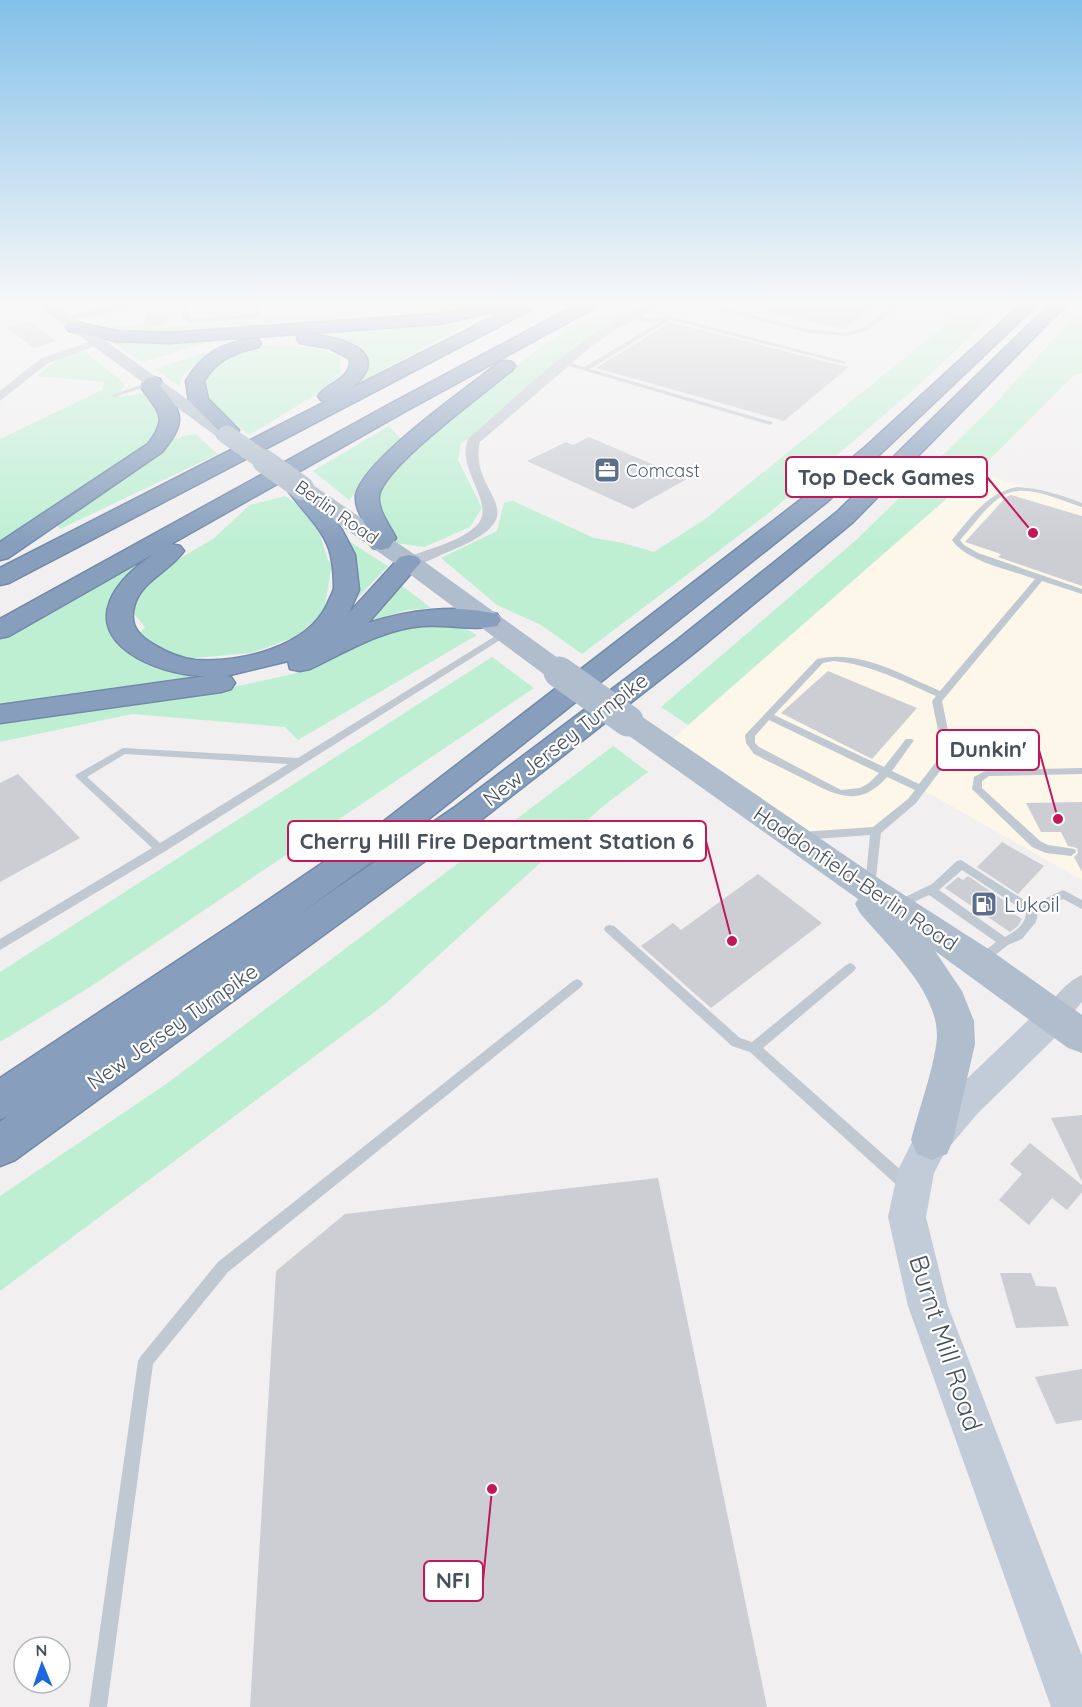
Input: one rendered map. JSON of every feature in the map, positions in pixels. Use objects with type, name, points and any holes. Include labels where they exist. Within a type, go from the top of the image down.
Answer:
[{"type":"highway","points":[[0,553],[155,448],[164,438],[172,417],[169,406],[150,387],[150,384]]},
{"type":"highway","points":[[196,384],[199,401],[229,430],[227,435]]},
{"type":"highway","points":[[274,437],[344,384]]},
{"type":"highway","points":[[0,578],[377,384]]},
{"type":"highway","points":[[0,630],[234,498],[444,384]]},
{"type":"highway","points":[[381,543],[384,537],[370,510],[367,497],[378,472],[483,384]]},
{"type":"highway","name":"New Jersey Turnpike","points":[[0,1146],[95,1058],[249,932],[395,829],[820,496],[870,453],[944,384]]},
{"type":"highway","name":"New Jersey Turnpike","points":[[0,1101],[95,1058],[466,815],[685,647],[845,517],[980,384]]},
{"type":"highway","points":[[234,498],[138,579],[119,611],[121,626],[128,638],[140,650],[164,663],[186,668],[218,668],[258,662],[301,646],[320,634],[332,620],[343,601],[347,582],[344,557],[333,532],[300,492],[302,488]]},
{"type":"highway","points":[[327,651],[409,562]]},
{"type":"highway","points":[[0,714],[235,681],[289,667],[386,625],[403,621],[437,618],[496,626]]},
{"type":"main road","name":"Berlin Road","points":[[162,384],[227,435],[409,562],[628,721]]},
{"type":"main road","name":"Haddonfield-Berlin Road","points":[[628,721],[870,889],[992,952],[1068,1026]]},
{"type":"main road","points":[[870,889],[929,969],[949,1002],[955,1021],[956,1044],[932,1140]]},
{"type":"main road","name":"Burnt Mill Road","points":[[1068,1026],[966,1101],[932,1140],[916,1170],[907,1217],[928,1306],[1076,1707]]},
{"type":"street","points":[[0,397],[16,384]]},
{"type":"street","points":[[409,562],[484,528],[490,513],[488,499],[470,458],[470,449],[474,441],[540,384]]},
{"type":"street","points":[[1068,1026],[1082,986]]},
{"type":"lane","points":[[114,395],[132,384]]},
{"type":"lane","points":[[635,384],[770,423]]},
{"type":"lane","points":[[1082,505],[1029,490],[1011,489],[999,494],[956,540],[961,547],[975,555],[1082,592]]},
{"type":"lane","points":[[794,837],[876,831],[912,801],[941,763],[944,735],[937,701],[1040,578]]},
{"type":"lane","points":[[0,945],[160,849],[300,761],[496,626]]},
{"type":"lane","points":[[909,741],[866,791],[854,794],[840,793],[755,750],[750,743],[750,736],[820,661],[836,657],[854,659],[941,695]]},
{"type":"lane","points":[[768,716],[921,789]]},
{"type":"lane","points":[[160,849],[80,776],[123,751],[300,761]]},
{"type":"lane","points":[[1071,852],[1046,849],[1028,838],[977,789],[977,779],[987,773],[1082,771]]},
{"type":"lane","points":[[876,831],[870,889],[930,890],[961,864],[1032,910]]},
{"type":"lane","points":[[930,890],[992,952],[1018,936],[1032,919],[1032,910]]},
{"type":"lane","points":[[1032,910],[1063,894],[1082,905]]},
{"type":"lane","points":[[610,929],[736,1042],[754,1048],[913,1190]]},
{"type":"lane","points":[[754,1048],[850,968]]},
{"type":"lane","points":[[98,1707],[146,1361],[223,1267],[577,984]]},
{"type":"shaded area","points":[[977,472],[1082,504],[1082,880],[921,789],[876,831],[794,837],[665,746]]},
{"type":"green space","points":[[104,384],[125,384],[118,397],[146,393],[164,424],[133,459],[0,543],[0,439],[102,390]]},
{"type":"green space","points":[[205,384],[329,384],[317,394],[249,435],[205,397]]},
{"type":"green space","points":[[493,384],[533,384],[477,434],[461,443],[458,460],[482,508],[470,527],[424,547],[389,542],[375,484],[441,423]]},
{"type":"green space","points":[[873,384],[920,384],[770,512],[582,654],[541,625],[497,605],[441,558],[497,531],[504,503],[513,501],[594,538],[654,552],[704,520]]},
{"type":"green space","points":[[1013,384],[1065,384],[977,472],[688,725],[661,707],[854,542]]},
{"type":"green space","points":[[389,426],[401,439],[349,500],[313,471]]},
{"type":"green space","points":[[195,434],[218,454],[60,529],[54,522],[168,440]]},
{"type":"green space","points":[[285,496],[303,509],[314,523],[328,560],[332,563],[324,612],[295,637],[251,653],[183,659],[138,635],[145,627],[134,614],[130,603],[150,576],[213,539],[250,505]]},
{"type":"green space","points":[[347,540],[388,566],[336,621]]},
{"type":"green space","points":[[155,552],[107,618],[114,637],[125,651],[139,660],[156,666],[194,671],[231,672],[0,704],[0,639]]},
{"type":"green space","points":[[396,581],[431,608],[408,610],[365,622]]},
{"type":"green space","points":[[435,623],[461,626],[477,635],[298,740],[285,727],[132,714],[0,742],[0,723],[197,695],[293,674],[390,630]]},
{"type":"green space","points":[[492,657],[534,688],[90,987],[0,1042],[0,972]]},
{"type":"green space","points":[[613,746],[648,772],[602,807],[385,1004],[0,1291],[0,1196],[169,1082]]},
{"type":"building","points":[[652,384],[829,384],[784,421]]},
{"type":"building","name":"Comcast","points":[[589,437],[687,479],[633,509],[527,461],[566,442],[573,445]]},
{"type":"building","points":[[1011,495],[1082,516],[1082,586],[998,557],[1001,554],[965,542],[1006,497]]},
{"type":"building","points":[[828,671],[917,708],[872,759],[781,713]]},
{"type":"building","points":[[18,774],[80,838],[0,882],[0,783]]},
{"type":"building","points":[[1082,802],[1082,872],[1074,857],[1078,853],[1077,848],[1068,846],[1061,832],[1041,832],[1026,803]]},
{"type":"building","points":[[1002,842],[1044,866],[1018,894],[977,867]]},
{"type":"building","points":[[758,874],[822,923],[711,1008],[641,946],[673,923],[681,930]]},
{"type":"building","name":"Lukoil","points":[[968,876],[1009,904],[1005,908],[1022,919],[1018,926],[1010,932],[945,888],[958,877],[963,880]]},
{"type":"building","points":[[1082,1115],[1082,1182],[1051,1118]]},
{"type":"building","points":[[1030,1143],[1082,1185],[1082,1192],[1067,1210],[1052,1198],[1029,1225],[999,1200],[1022,1174],[1010,1164]]},
{"type":"building","points":[[658,1178],[767,1707],[250,1707],[276,1271],[345,1214]]},
{"type":"building","points":[[1000,1273],[1031,1273],[1036,1286],[1056,1287],[1069,1326],[1016,1328]]},
{"type":"building","points":[[1082,1369],[1082,1420],[1056,1424],[1035,1377]]},
{"type":"place","name":"Comcast","points":[[607,470]]},
{"type":"place","name":"Top Deck Games","points":[[1033,533]]},
{"type":"place","name":"Dunkin'","points":[[1058,819]]},
{"type":"place","name":"Lukoil","points":[[984,904]]},
{"type":"place","name":"Cherry Hill Fire Department Station 6","points":[[732,941]]},
{"type":"place","name":"NFI","points":[[492,1489]]}]
